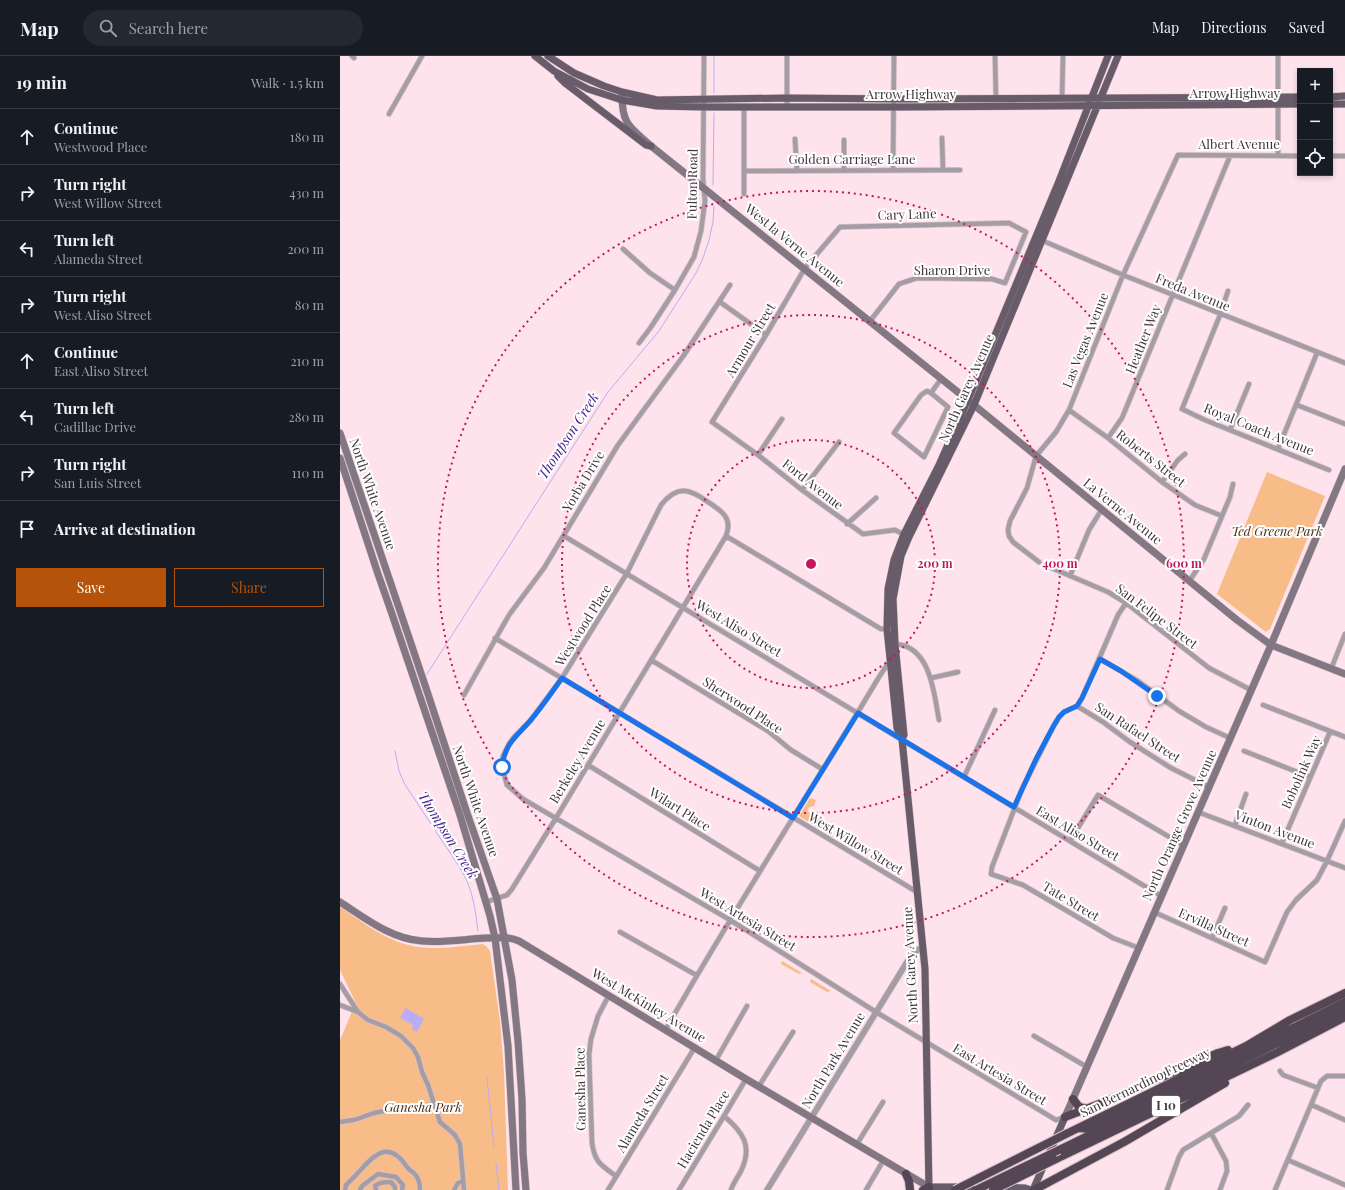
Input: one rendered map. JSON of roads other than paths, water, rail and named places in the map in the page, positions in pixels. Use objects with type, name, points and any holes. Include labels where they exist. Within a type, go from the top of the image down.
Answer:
[{"type":"highway","points":[[1290,1020],[1345,990]]},
{"type":"highway","name":"San Bernardino Freeway","points":[[955,1190],[1248,1045],[1290,1020],[1345,993]]},
{"type":"highway","points":[[1078,1128],[1090,1129],[1345,1002]]},
{"type":"highway","points":[[976,1190],[1345,1010]]},
{"type":"highway","name":"I 10","points":[[993,1190],[1278,1052],[1345,1017]]},
{"type":"highway","points":[[1300,1040],[1345,1021]]},
{"type":"highway","points":[[1065,1117],[1088,1109],[1218,1053],[1248,1045]]},
{"type":"highway","points":[[1033,1190],[1124,1142],[1278,1052]]},
{"type":"highway","points":[[1073,1099],[1079,1107],[1088,1109]]},
{"type":"highway","points":[[906,1174],[909,1181],[910,1190]]},
{"type":"highway","points":[[1051,1190],[1052,1181]]},
{"type":"main road","name":"Arrow Highway","points":[[535,56],[554,71],[588,89],[622,100],[657,106],[744,107],[996,102],[1097,105],[1278,100],[1297,97]]},
{"type":"main road","name":"Arrow Highway","points":[[548,56],[586,79],[622,92],[657,100],[787,98],[893,103]]},
{"type":"main road","name":"North Garey Avenue","points":[[927,1189],[926,1042],[923,947],[902,739],[897,728],[890,664],[886,613],[890,574],[894,560],[974,405],[1016,304],[1054,192],[1108,56]]},
{"type":"main road","name":"North Garey Avenue","points":[[902,739],[904,735],[895,644],[893,598],[906,536],[968,400],[1012,292],[1038,239],[1053,214],[1118,56]]},
{"type":"main road","points":[[554,71],[565,83],[646,145],[651,146]]},
{"type":"main road","name":"West la Verne Avenue","points":[[622,92],[623,114],[629,126],[651,146],[974,405]]},
{"type":"main road","points":[[1333,96],[1345,96]]},
{"type":"main road","name":"Arrow Highway","points":[[996,102],[1062,98],[1100,98],[1278,100],[1297,103]]},
{"type":"main road","points":[[1333,104],[1345,104]]},
{"type":"main road","points":[[1064,188],[1062,181],[1066,171],[1067,160]]},
{"type":"main road","points":[[1053,214],[1053,203],[1055,197],[1054,192]]},
{"type":"main road","points":[[1012,292],[1016,304]]},
{"type":"main road","name":"La Verne Avenue","points":[[974,405],[1190,580],[1237,620],[1271,645],[1345,674]]},
{"type":"main road","name":"North White Avenue","points":[[340,433],[497,899],[512,980],[522,1099],[523,1153],[526,1190]]},
{"type":"main road","name":"North White Avenue","points":[[340,458],[460,815],[486,902],[494,938],[508,1046],[516,1190]]},
{"type":"main road","name":"North Orange Grove Avenue","points":[[1033,1190],[1271,645],[1345,469]]},
{"type":"main road","points":[[886,613],[889,620],[890,643],[895,644]]},
{"type":"main road","name":"West McKinley Avenue","points":[[340,902],[386,931],[398,937],[410,940],[434,942],[505,937],[519,941],[906,1174],[927,1189]]},
{"type":"main road","points":[[927,1189],[1025,1188],[1033,1190]]},
{"type":"street","points":[[389,114],[422,56]]},
{"type":"street","name":"Fulton Road","points":[[639,342],[651,327],[675,290],[697,250],[703,222],[704,201],[704,56]]},
{"type":"street","points":[[787,56],[787,106]]},
{"type":"street","points":[[893,170],[894,56]]},
{"type":"street","points":[[995,56],[996,102]]},
{"type":"street","points":[[1062,98],[1063,56]]},
{"type":"street","points":[[1278,56],[1278,156]]},
{"type":"street","points":[[554,71],[559,64]]},
{"type":"street","points":[[744,107],[744,194]]},
{"type":"street","points":[[942,138],[943,170]]},
{"type":"street","points":[[796,139],[797,171]]},
{"type":"street","points":[[844,140],[844,170]]},
{"type":"street","name":"Albert Avenue","points":[[1178,155],[1297,156]]},
{"type":"street","name":"Las Vegas Avenue","points":[[1039,562],[1013,542],[1009,536],[1008,530],[1010,521],[1029,481],[1036,456],[1056,432],[1069,410],[1123,276],[1178,155]]},
{"type":"street","name":"Heather Way","points":[[1108,438],[1122,418],[1230,156]]},
{"type":"street","points":[[1333,156],[1345,156]]},
{"type":"street","name":"Golden Carriage Lane","points":[[744,171],[960,170]]},
{"type":"street","name":"Cary Lane","points":[[805,268],[840,227],[1009,223],[1026,232],[1005,283]]},
{"type":"street","name":"Freda Avenue","points":[[1038,239],[1123,276],[1345,363]]},
{"type":"street","points":[[623,249],[650,273],[675,290]]},
{"type":"street","name":"Armour Street","points":[[712,422],[766,335],[805,268]]},
{"type":"street","name":"Sharon Drive","points":[[870,321],[899,284],[917,278],[992,279],[1005,283]]},
{"type":"street","name":"Yorba Drive","points":[[464,695],[509,615],[544,568],[618,445],[684,355],[730,285]]},
{"type":"street","points":[[1220,315],[1228,291]]},
{"type":"street","points":[[720,302],[766,335]]},
{"type":"street","name":"Royal Coach Avenue","points":[[1220,315],[1182,409],[1329,470]]},
{"type":"street","points":[[1278,449],[1317,353]]},
{"type":"street","points":[[931,393],[941,378]]},
{"type":"street","points":[[1230,430],[1249,384]]},
{"type":"street","points":[[927,391],[931,393],[948,407],[924,457],[894,433],[921,395],[927,391]]},
{"type":"street","points":[[1297,405],[1345,424]]},
{"type":"street","name":"Roberts Street","points":[[1069,410],[1108,438],[1162,482],[1195,505],[1222,516]]},
{"type":"street","points":[[758,455],[782,419]]},
{"type":"street","name":"Ford Avenue","points":[[712,422],[758,455],[847,524],[863,534],[895,530],[906,536]]},
{"type":"street","points":[[802,490],[839,442]]},
{"type":"street","points":[[1162,482],[1178,460],[1185,454]]},
{"type":"street","points":[[1190,580],[1204,559],[1230,497],[1233,484]]},
{"type":"street","name":"Westwood Place","points":[[556,818],[523,799],[507,785],[502,767],[503,756],[512,741],[530,722],[562,678],[628,573],[661,505],[668,496],[675,492],[687,490],[697,494],[720,510],[725,516],[728,524],[726,536]]},
{"type":"street","points":[[847,524],[876,498]]},
{"type":"street","points":[[1070,576],[1089,530],[1102,509]]},
{"type":"street","name":"West Aliso Street","points":[[564,536],[628,573],[902,739]]},
{"type":"street","points":[[726,536],[881,629],[887,629]]},
{"type":"street","name":"Berkeley Avenue","points":[[486,902],[507,895],[512,889],[726,536]]},
{"type":"street","name":"San Felipe Street","points":[[1047,566],[1108,592],[1126,603],[1209,668],[1251,690]]},
{"type":"street","points":[[1014,807],[1024,783],[1059,717],[1064,712],[1077,706],[1087,688],[1118,615],[1126,603]]},
{"type":"street","points":[[1331,669],[1345,634]]},
{"type":"street","name":"West Willow Street","points":[[496,638],[917,892]]},
{"type":"street","points":[[895,644],[900,644],[918,655],[924,662],[931,678],[939,720]]},
{"type":"street","points":[[1100,659],[1132,678],[1179,712],[1230,738]]},
{"type":"street","name":"Sherwood Place","points":[[652,660],[768,731],[791,750],[822,769]]},
{"type":"street","points":[[666,1029],[696,975],[822,769],[879,677],[887,665],[890,664]]},
{"type":"street","points":[[931,678],[958,672]]},
{"type":"street","points":[[1263,705],[1345,737]]},
{"type":"street","name":"San Rafael Street","points":[[1077,706],[1171,768],[1209,787]]},
{"type":"street","points":[[964,777],[995,710]]},
{"type":"street","name":"Bobolink Way","points":[[1282,843],[1330,732]]},
{"type":"street","name":"East Aliso Street","points":[[902,739],[1161,896]]},
{"type":"street","points":[[1244,751],[1310,777]]},
{"type":"street","name":"Wilart Place","points":[[588,765],[760,871]]},
{"type":"street","points":[[1234,826],[1246,794]]},
{"type":"street","points":[[1070,842],[1098,795],[1183,846]]},
{"type":"street","name":"Tate Street","points":[[1014,807],[992,867],[991,874],[1023,885],[1113,938],[1139,948]]},
{"type":"street","name":"Vinton Avenue","points":[[1198,812],[1345,868]]},
{"type":"street","name":"West Artesia Street","points":[[556,818],[730,920],[926,1042]]},
{"type":"street","points":[[1327,861],[1345,821]]},
{"type":"street","name":"Ervilla Street","points":[[1154,912],[1265,962],[1287,912],[1296,900],[1317,880],[1327,861]]},
{"type":"street","points":[[1212,938],[1225,908]]},
{"type":"street","points":[[620,932],[696,975]]},
{"type":"street","name":"North Park Avenue","points":[[767,1190],[911,956],[923,947]]},
{"type":"street","points":[[340,984],[358,1012]]},
{"type":"street","name":"Ganesha Place","points":[[609,995],[598,1016],[591,1039],[592,1143],[594,1154],[598,1163],[616,1176]]},
{"type":"street","points":[[340,1005],[358,1012],[368,1020],[386,1027],[401,1036],[413,1048],[418,1057],[440,1122],[455,1135],[460,1144],[464,1190]]},
{"type":"street","points":[[716,1060],[747,1006]]},
{"type":"street","points":[[759,1086],[793,1032]]},
{"type":"street","points":[[1034,1036],[1087,1067]]},
{"type":"street","name":"East Artesia Street","points":[[926,1042],[1056,1120],[1065,1117]]},
{"type":"street","name":"Alameda Street","points":[[608,1190],[695,1047]]},
{"type":"street","points":[[1280,1071],[1283,1075],[1318,1088]]},
{"type":"street","points":[[1275,1190],[1321,1081],[1327,1076],[1345,1076]]},
{"type":"street","name":"Hacienda Place","points":[[679,1190],[746,1078]]},
{"type":"street","points":[[856,1144],[883,1102]]},
{"type":"street","points":[[340,1122],[354,1120],[374,1112],[400,1108],[417,1109],[434,1104]]},
{"type":"street","points":[[1167,1190],[1183,1150],[1239,1116],[1248,1105]]},
{"type":"street","points":[[1312,1105],[1345,1120]]},
{"type":"street","points":[[724,1116],[739,1130],[745,1141],[744,1162],[731,1190]]},
{"type":"street","points":[[1211,1133],[1226,1162],[1227,1171],[1220,1190]]},
{"type":"street","points":[[345,1190],[346,1185],[377,1154],[387,1151],[402,1159],[409,1170],[415,1174],[420,1190]]},
{"type":"street","points":[[1288,1160],[1345,1185]]},
{"type":"street","points":[[866,1190],[883,1161]]},
{"type":"street","points":[[360,1190],[362,1186],[378,1174],[396,1177],[403,1185],[402,1190]]},
{"type":"street","points":[[454,1190],[458,1183],[463,1181]]},
{"type":"street","points":[[376,1190],[375,1186],[383,1182],[391,1182],[395,1190]]},
{"type":"waterway","name":"Thompson Creek","points":[[714,56],[714,93]]},
{"type":"waterway","name":"Thompson Creek","points":[[713,185],[714,113]]},
{"type":"waterway","name":"Thompson Creek","points":[[427,674],[608,392],[659,331],[696,273],[709,240],[713,222],[714,206]]},
{"type":"waterway","name":"Thompson Creek","points":[[395,751],[399,771],[404,783],[466,878],[473,900],[478,931]]},
{"type":"waterway","name":"Thompson Creek","points":[[487,1078],[494,1147]]},
{"type":"waterway","name":"Thompson Creek","points":[[496,1163],[499,1190]]},
{"type":"park label","name":"Ted Greene Park","points":[[1277,531]]},
{"type":"park label","name":"Ganesha Park","points":[[423,1107]]}]
